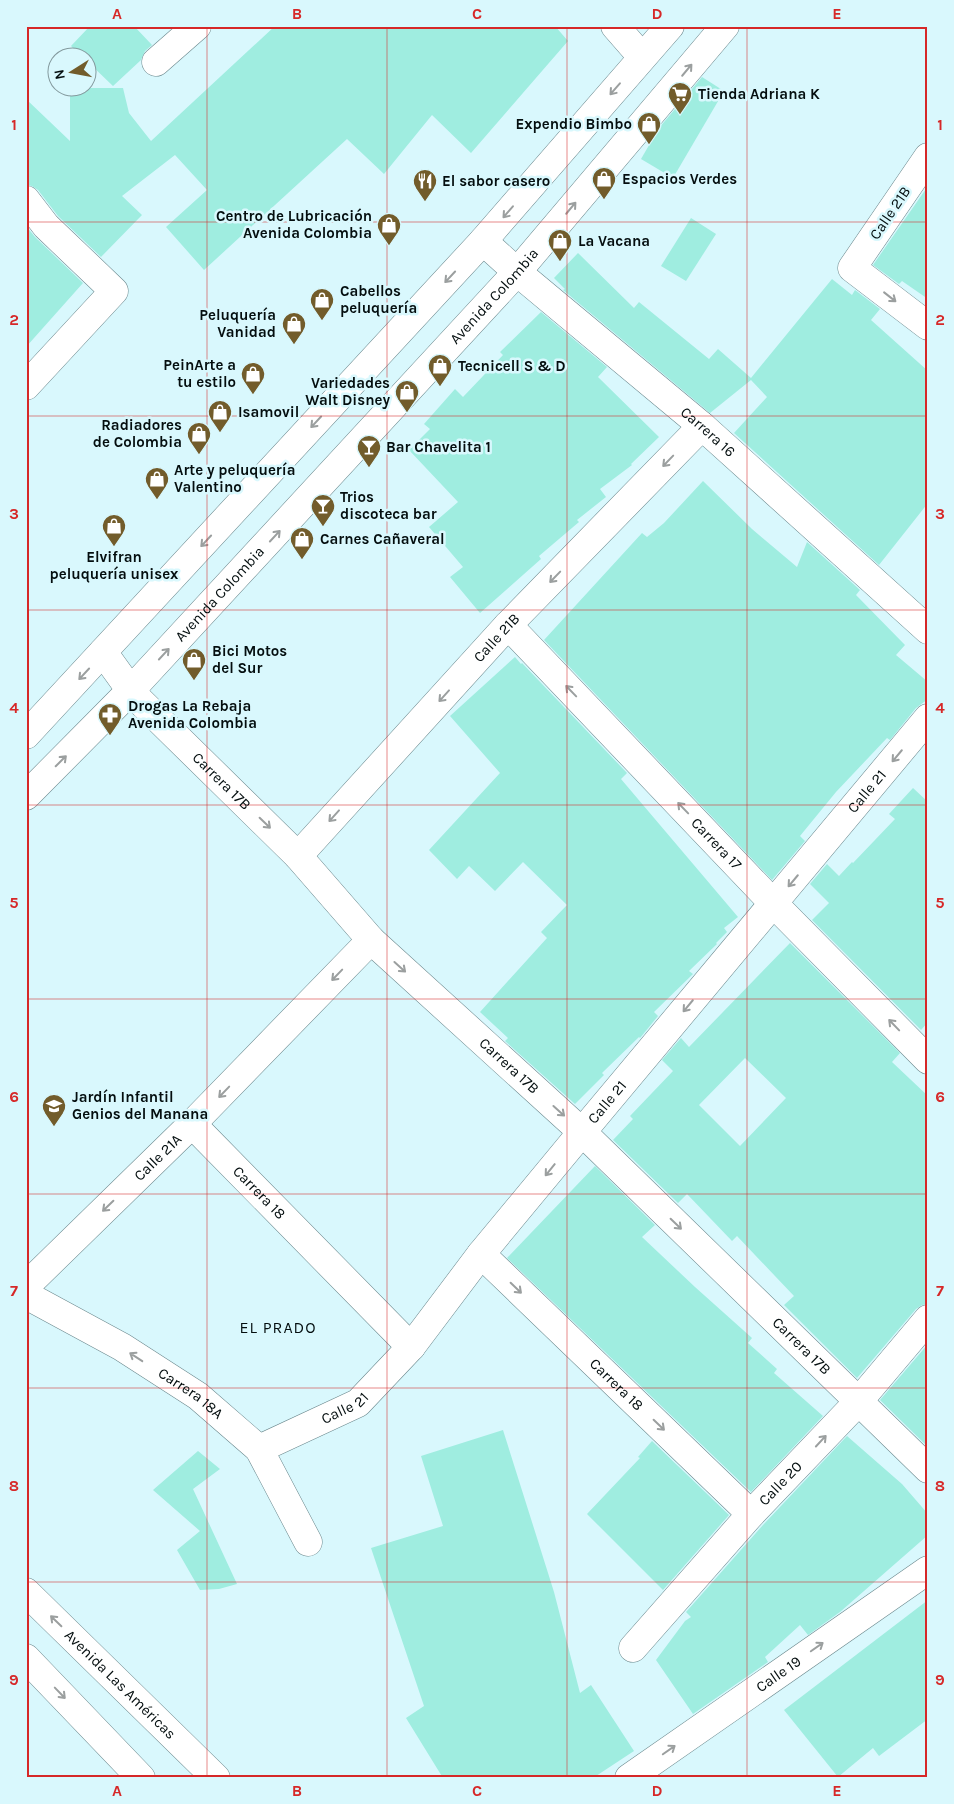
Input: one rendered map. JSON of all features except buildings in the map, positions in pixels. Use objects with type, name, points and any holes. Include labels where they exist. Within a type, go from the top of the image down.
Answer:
[{"type":"street","points":[[156,62],[197,26]]},
{"type":"street","points":[[616,26],[642,57]]},
{"type":"street","points":[[26,735],[483,241],[670,26]]},
{"type":"street","name":"Avenida Colombia","points":[[26,796],[131,690],[517,272],[725,26]]},
{"type":"street","name":"Calle 21B","points":[[928,157],[852,268],[928,326]]},
{"type":"street","points":[[26,200],[46,226],[114,291],[26,386]]},
{"type":"street","name":"Carrera 16","points":[[483,241],[517,272],[702,426],[928,630]]},
{"type":"street","name":"Calle 21B","points":[[298,856],[508,625],[702,426]]},
{"type":"street","name":"Carrera 17","points":[[508,625],[774,904],[928,1060]]},
{"type":"street","name":"Carrera 17B","points":[[103,652],[134,695],[298,856],[371,940],[582,1132],[928,1469]]},
{"type":"street","name":"Calle 21","points":[[259,1449],[358,1403],[411,1347],[481,1254],[928,718]]},
{"type":"street","name":"Calle 21A","points":[[26,1286],[192,1124],[371,940]]},
{"type":"street","name":"Carrera 18","points":[[192,1124],[411,1347]]},
{"type":"street","name":"Carrera 18","points":[[481,1254],[751,1514]]},
{"type":"street","name":"Carrera 18A","points":[[26,1295],[122,1347],[198,1396],[259,1449],[308,1542]]},
{"type":"street","name":"Calle 20","points":[[633,1648],[751,1514],[858,1402],[928,1319]]},
{"type":"street","name":"Calle 19","points":[[629,1778],[928,1570]]},
{"type":"street","name":"Avenida Las Américas","points":[[26,1592],[216,1778]]},
{"type":"street","points":[[26,1658],[141,1778]]},
{"type":"place","name":"Tienda Adriana K","points":[[680,115]]},
{"type":"place","name":"Expendio Bimbo","points":[[649,145]]},
{"type":"place","name":"Espacios Verdes","points":[[604,200]]},
{"type":"place","name":"El sabor casero","points":[[425,202]]},
{"type":"place","name":"Centro de Lubricación Avenida Colombia","points":[[389,246]]},
{"type":"place","name":"La Vacana","points":[[560,262]]},
{"type":"place","name":"Cabellos peluquería","points":[[322,321]]},
{"type":"place","name":"Peluquería Vanidad","points":[[294,345]]},
{"type":"place","name":"Tecnicell S & D","points":[[440,387]]},
{"type":"place","name":"PeinArte a tu estilo","points":[[253,395]]},
{"type":"place","name":"Variedades Walt Disney","points":[[407,413]]},
{"type":"place","name":"Isamovil","points":[[220,433]]},
{"type":"place","name":"Radiadores de Colombia","points":[[199,455]]},
{"type":"place","name":"Bar Chavelita 1","points":[[369,468]]},
{"type":"place","name":"Arte y peluquería Valentino","points":[[157,500]]},
{"type":"place","name":"Trios discoteca bar","points":[[323,527]]},
{"type":"place","name":"Elvifran peluquería unisex","points":[[114,547]]},
{"type":"place","name":"Carnes Cañaveral","points":[[302,560]]},
{"type":"place","name":"Bici Motos del Sur","points":[[194,681]]},
{"type":"place","name":"Drogas La Rebaja Avenida Colombia","points":[[110,736]]},
{"type":"place","name":"Jardín Infantil Genios del Manana","points":[[54,1127]]},
{"type":"district","name":"EL PRADO","points":[[278,1327]]}]
